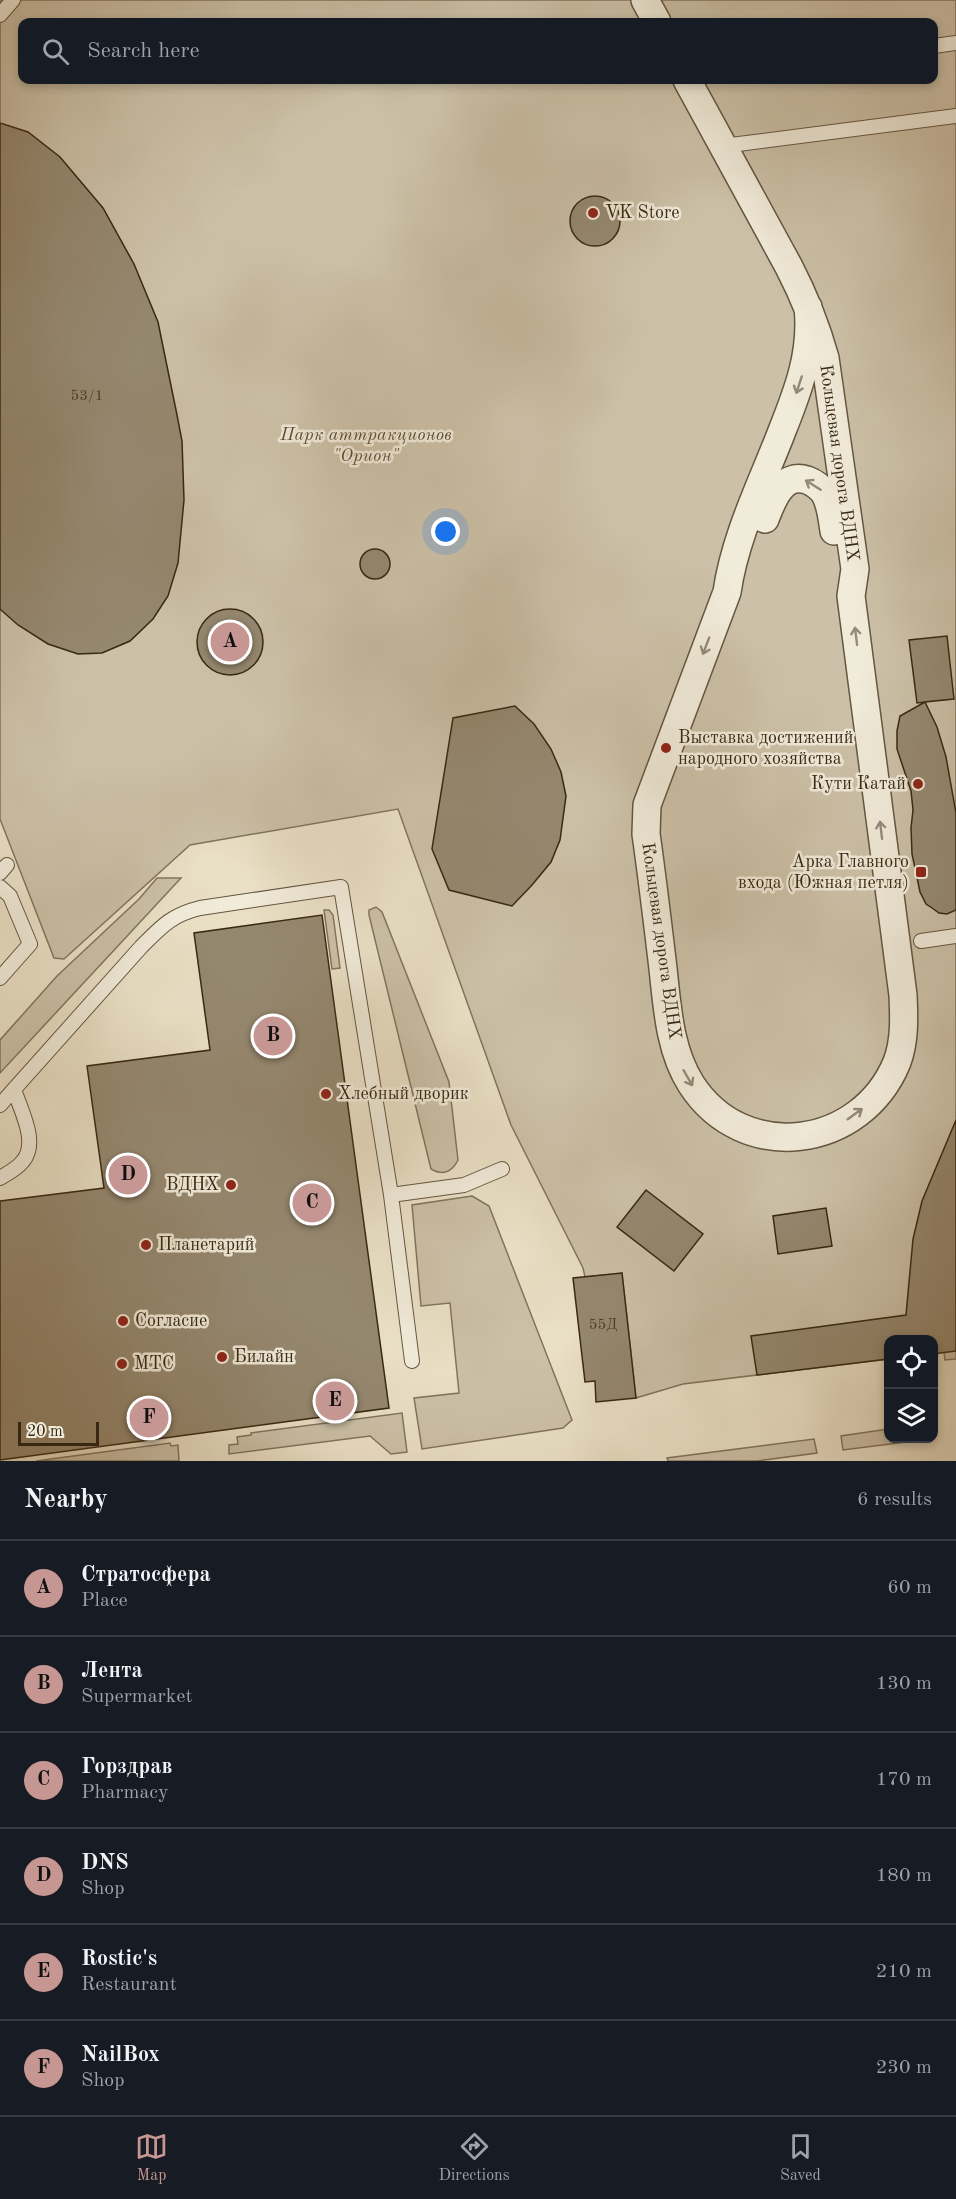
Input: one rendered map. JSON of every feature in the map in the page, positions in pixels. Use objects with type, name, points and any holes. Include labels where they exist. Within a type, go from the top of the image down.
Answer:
[{"type":"street","points":[[645,0],[655,18]]},
{"type":"street","name":"Кольцевая дорога ВДНХ","points":[[689,84],[789,267],[808,307],[829,377],[855,569],[851,596],[903,995],[903,1039],[897,1063],[872,1101],[834,1127],[816,1134],[777,1138],[748,1130],[721,1115],[692,1085],[682,1068],[675,1047],[668,1010],[646,834],[647,805],[727,592],[732,563],[802,377],[809,332],[808,307]]},
{"type":"street","points":[[727,592],[745,569],[775,494],[782,485],[793,479],[804,479],[815,483],[824,493],[830,505],[840,570],[851,596]]},
{"type":"lane","points":[[0,15],[13,0]]},
{"type":"lane","points":[[938,45],[956,43]]},
{"type":"lane","points":[[723,146],[956,116]]},
{"type":"lane","points":[[0,886],[10,896],[30,944],[0,978]]},
{"type":"lane","points":[[0,1105],[141,947],[161,926],[181,913],[200,908],[341,887],[391,1195],[412,1361]]},
{"type":"lane","points":[[921,941],[956,936]]},
{"type":"lane","points":[[0,1178],[18,1167],[28,1152],[28,1134],[14,1089]]},
{"type":"lane","points":[[391,1195],[464,1185],[502,1168]]},
{"type":"green space","name":"Парк аттракционов \"Орион\"","points":[[0,0],[956,0],[956,1359],[945,1360],[944,1352],[938,1345],[938,1335],[884,1335],[884,1359],[683,1384],[636,1398],[622,1273],[585,1277],[583,1268],[511,1125],[398,809],[190,845],[64,959],[54,958],[0,819]]},
{"type":"green space","points":[[157,878],[181,878],[0,1073],[0,1040],[57,976],[139,899]]},
{"type":"green space","points":[[376,907],[382,912],[449,1082],[458,1160],[447,1172],[431,1169],[369,915],[369,910]]},
{"type":"green space","points":[[324,910],[329,910],[333,915],[340,968],[332,969]]},
{"type":"green space","points":[[472,1196],[489,1206],[572,1420],[563,1428],[422,1449],[414,1398],[459,1393],[450,1303],[421,1306],[412,1205]]},
{"type":"green space","points":[[402,1413],[407,1452],[391,1454],[370,1436],[229,1454],[229,1445],[238,1444],[237,1437],[251,1435],[251,1433]]},
{"type":"green space","points":[[884,1430],[884,1443],[898,1443],[843,1450],[841,1436]]},
{"type":"green space","points":[[814,1439],[817,1453],[757,1461],[668,1461],[667,1458]]},
{"type":"green space","points":[[170,1443],[171,1446],[178,1445],[179,1461],[36,1461]]},
{"type":"building","points":[[0,123],[28,132],[60,157],[103,208],[134,264],[158,322],[177,415],[182,441],[184,500],[178,563],[168,596],[153,619],[130,641],[102,653],[78,654],[48,644],[18,625],[0,609]]},
{"type":"building","points":[[595,196],[609,200],[616,207],[620,221],[616,235],[609,242],[595,246],[581,242],[574,235],[570,221],[574,207],[581,200]]},
{"type":"building","points":[[375,549],[386,553],[390,564],[386,575],[375,579],[364,575],[360,564],[364,553]]},
{"type":"building","points":[[224,609],[236,609],[254,618],[261,629],[263,642],[261,655],[254,666],[243,673],[224,675],[211,670],[202,661],[197,648],[197,636],[202,623],[211,614]]},
{"type":"building","points":[[947,636],[954,699],[917,703],[909,640]]},
{"type":"building","points":[[925,702],[937,727],[946,757],[956,813],[956,910],[947,914],[939,913],[926,904],[920,892],[912,854],[911,791],[897,749],[900,716]]},
{"type":"building","points":[[515,706],[534,724],[551,749],[561,772],[566,796],[560,840],[551,862],[512,906],[449,890],[432,849],[453,718]]},
{"type":"building","name":"ВДНХ","points":[[322,915],[389,1408],[0,1460],[0,1201],[104,1188],[87,1066],[210,1050],[194,933]]},
{"type":"building","points":[[956,1120],[956,1351],[938,1353],[938,1335],[884,1335],[884,1359],[757,1375],[751,1336],[906,1315],[913,1239],[922,1201]]},
{"type":"building","points":[[646,1190],[703,1234],[674,1271],[617,1227]]},
{"type":"building","points":[[826,1208],[832,1246],[778,1254],[773,1216]]},
{"type":"building","points":[[622,1273],[636,1398],[596,1402],[595,1381],[585,1382],[573,1278]]},
{"type":"place","name":"VK Store","points":[[593,213]]},
{"type":"place","name":"Стратосфера","points":[[230,642]]},
{"type":"place","name":"Выставка достижений народного хозяйства","points":[[666,748]]},
{"type":"place","name":"Кути Катай","points":[[918,784]]},
{"type":"place","name":"Арка Главного входа (Южная петля)","points":[[921,872]]},
{"type":"place","name":"Лента","points":[[273,1036]]},
{"type":"place","name":"Хлебный дворик","points":[[326,1094]]},
{"type":"place","name":"DNS","points":[[128,1175]]},
{"type":"place","name":"ВДНХ","points":[[231,1185]]},
{"type":"place","name":"Горздрав","points":[[312,1203]]},
{"type":"place","name":"Планетарий","points":[[146,1245]]},
{"type":"place","name":"Согласие","points":[[123,1321]]},
{"type":"place","name":"Билайн","points":[[222,1357]]},
{"type":"place","name":"МТС","points":[[122,1364]]},
{"type":"place","name":"Rostic's","points":[[335,1401]]},
{"type":"place","name":"NailBox","points":[[149,1418]]}]
